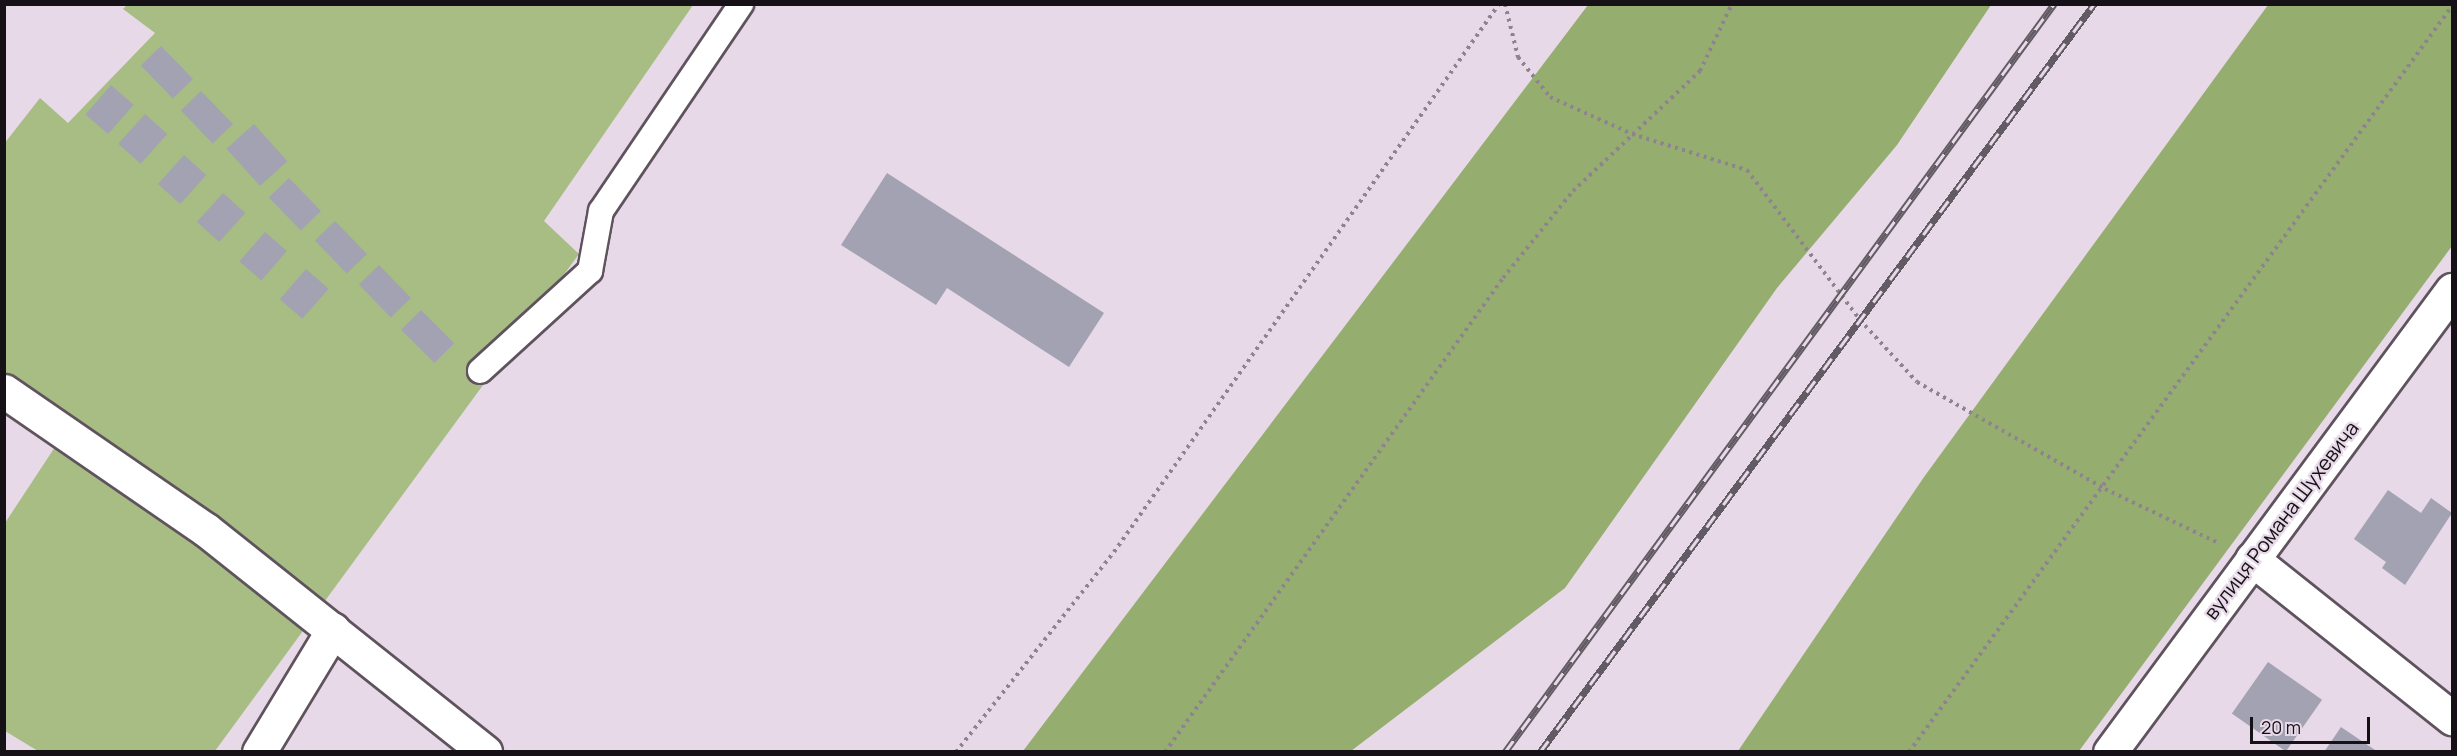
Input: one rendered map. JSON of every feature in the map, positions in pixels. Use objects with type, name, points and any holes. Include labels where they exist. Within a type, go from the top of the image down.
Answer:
[{"type":"street","name":"вулиця Романа Шухевича","points":[[2110,752],[2452,290]]},
{"type":"street","points":[[4,391],[205,529],[485,752]]},
{"type":"street","points":[[2252,559],[2452,717]]},
{"type":"street","points":[[259,752],[333,630]]},
{"type":"lane","points":[[480,371],[590,271],[601,211],[741,4]]},
{"type":"path","points":[[956,752],[1114,552],[1499,4]]},
{"type":"path","points":[[1505,4],[1518,57],[1550,97],[1632,134],[1747,170],[1860,320],[1917,382],[2105,489],[2252,559]]},
{"type":"path","points":[[1165,752],[1503,278],[1573,191],[1700,71],[1732,4]]},
{"type":"path","points":[[1909,752],[2105,489],[2452,6]]},
{"type":"green space","points":[[127,5],[693,5],[544,221],[579,254],[215,751],[38,751],[5,731],[5,523],[55,447],[5,413],[4,144],[40,98],[68,123],[155,33],[123,9]]},
{"type":"green space","points":[[1588,5],[1991,5],[1897,145],[1777,288],[1565,588],[1351,751],[1023,751]]},
{"type":"green space","points":[[2268,5],[2452,5],[2452,246],[2079,751],[1738,751],[1924,477]]},
{"type":"building","points":[[161,46],[193,79],[173,99],[141,65]]},
{"type":"building","points":[[111,85],[134,105],[108,134],[85,114]]},
{"type":"building","points":[[201,91],[233,124],[213,144],[181,110]]},
{"type":"building","points":[[145,114],[167,134],[141,164],[118,144]]},
{"type":"building","points":[[254,124],[287,161],[260,186],[227,149]]},
{"type":"building","points":[[184,155],[206,175],[180,204],[158,184]]},
{"type":"building","points":[[887,173],[1104,313],[1069,367],[947,288],[936,305],[841,245]]},
{"type":"building","points":[[289,178],[321,211],[301,231],[269,197]]},
{"type":"building","points":[[223,193],[245,213],[219,242],[197,222]]},
{"type":"building","points":[[335,221],[367,254],[347,274],[315,240]]},
{"type":"building","points":[[265,232],[287,251],[261,280],[239,261]]},
{"type":"building","points":[[379,265],[411,298],[391,318],[359,284]]},
{"type":"building","points":[[306,269],[329,289],[302,319],[280,299]]},
{"type":"building","points":[[421,310],[454,343],[434,363],[401,330]]},
{"type":"building","points":[[2388,490],[2421,513],[2431,498],[2452,513],[2405,585],[2382,568],[2386,562],[2354,539]]},
{"type":"building","points":[[2268,662],[2322,700],[2286,751],[2232,714]]},
{"type":"building","points":[[2341,727],[2378,752],[2324,752]]},
{"type":"railway","points":[[1505,752],[2054,4]]},
{"type":"railway","points":[[1540,752],[2094,4]]}]
